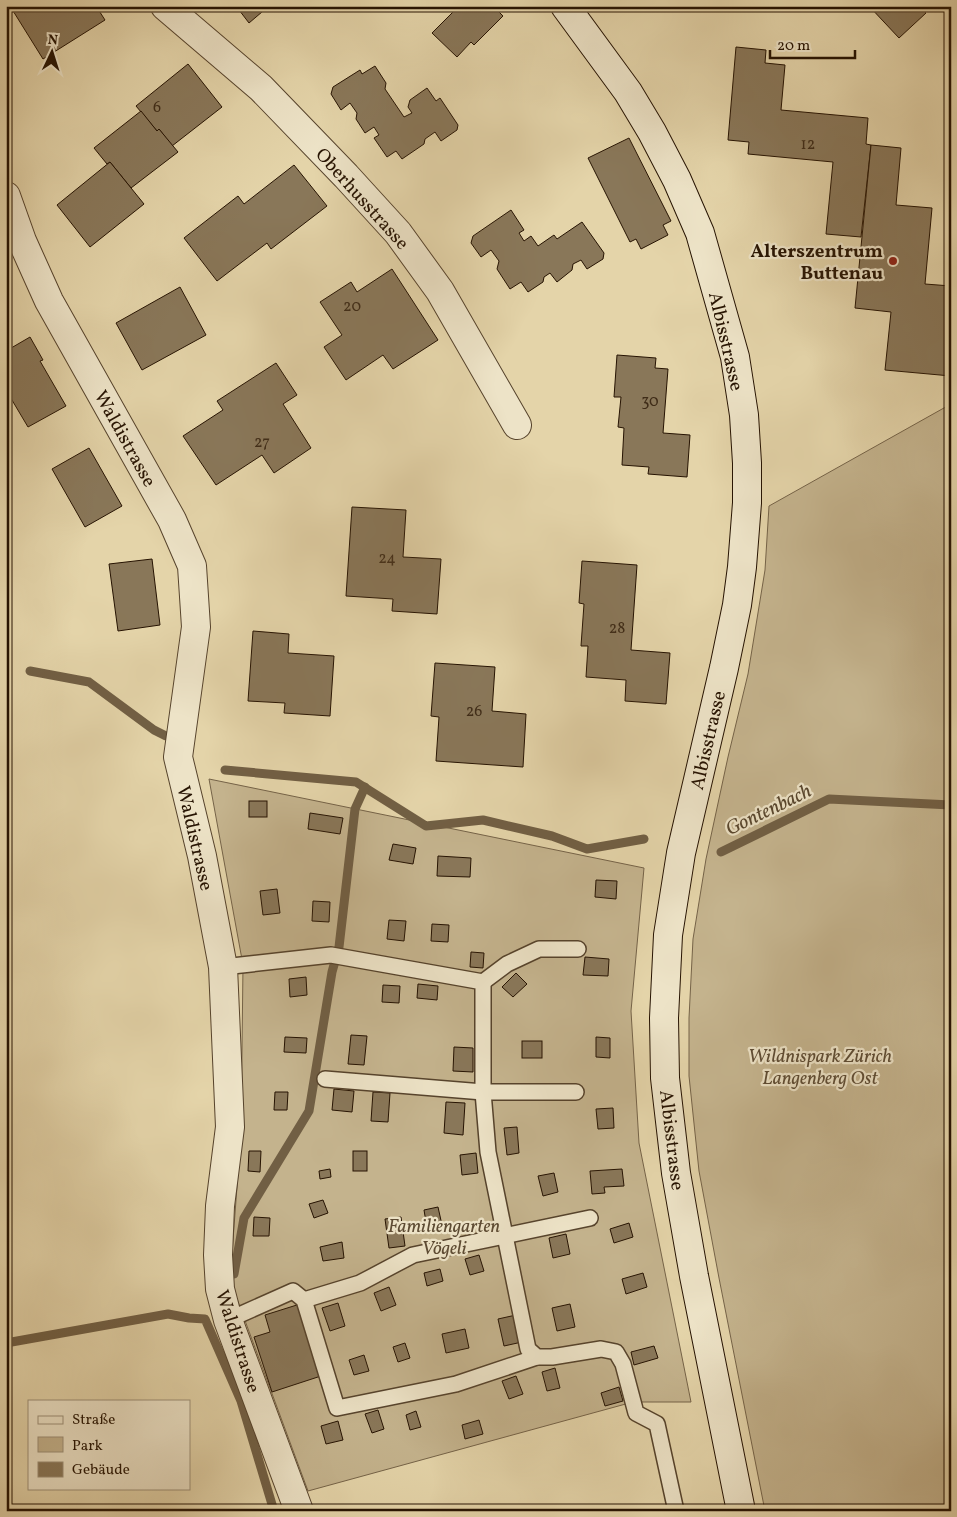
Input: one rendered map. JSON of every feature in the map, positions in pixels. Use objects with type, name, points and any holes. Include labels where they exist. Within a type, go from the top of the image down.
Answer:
[{"type":"street","name":"Oberhusstrasse","points":[[165,6],[261,88],[398,233],[440,291],[517,425]]},
{"type":"street","name":"Albisstrasse","points":[[565,6],[628,92],[652,132],[677,180],[700,233],[735,357],[744,415],[747,503],[737,605],[681,853],[668,935],[664,1018],[665,1078],[676,1173],[694,1276],[741,1511]]},
{"type":"street","name":"Waldistrasse","points":[[6,196],[22,241],[49,301],[172,520],[192,566],[196,627],[178,757],[202,856],[223,966],[230,1127],[220,1206],[218,1255],[220,1290],[228,1320],[299,1511]]},
{"type":"lane","points":[[223,966],[337,956],[483,982],[507,964],[539,949],[578,949]]},
{"type":"lane","points":[[483,982],[483,1092],[488,1152],[528,1349],[537,1357]]},
{"type":"lane","points":[[325,1079],[483,1092],[576,1092]]},
{"type":"lane","points":[[304,1300],[360,1283],[413,1255],[590,1218]]},
{"type":"lane","points":[[228,1320],[293,1291],[304,1300],[337,1408],[456,1384],[537,1357],[552,1357],[601,1349],[616,1352],[623,1364],[636,1413],[657,1424],[676,1511]]},
{"type":"green space","name":"Wildnispark Zürich Langenberg Ost","points":[[951,404],[951,1511],[765,1511],[699,1171],[689,1076],[689,1018],[693,939],[706,859],[748,674],[765,570],[769,506]]},
{"type":"green space","name":"Familiengarten Vögeli","points":[[209,779],[644,868],[631,1011],[639,1143],[691,1402],[633,1402],[308,1491],[230,1280],[241,1134],[243,965]]},
{"type":"building","points":[[10,6],[96,6],[105,20],[43,59]]},
{"type":"building","points":[[236,6],[269,6],[249,23]]},
{"type":"building","points":[[459,6],[493,6],[503,16],[474,45],[471,42],[457,57],[432,33]]},
{"type":"building","points":[[869,6],[919,6],[926,13],[899,38]]},
{"type":"building","points":[[736,47],[766,50],[765,63],[785,65],[781,110],[868,118],[866,144],[871,145],[861,237],[826,234],[833,162],[748,154],[749,142],[728,140]]},
{"type":"building","points":[[188,64],[222,107],[172,146],[159,129],[157,131],[136,106]]},
{"type":"building","points":[[375,66],[386,83],[385,89],[404,117],[412,113],[408,107],[410,100],[427,88],[436,101],[440,98],[458,125],[457,130],[441,141],[435,132],[425,139],[424,144],[402,159],[396,151],[387,157],[374,138],[379,135],[374,127],[365,133],[356,119],[357,113],[350,103],[341,110],[331,94],[333,87],[360,70],[362,74]]},
{"type":"building","points":[[141,111],[157,131],[159,129],[178,152],[131,188],[110,162],[107,164],[94,148]]},
{"type":"building","points":[[629,138],[671,221],[663,225],[668,235],[641,249],[636,239],[630,242],[588,158]]},
{"type":"building","name":"Alterszentrum Buttenau","points":[[871,145],[901,148],[896,205],[932,208],[925,284],[951,286],[951,376],[885,370],[891,312],[855,308]]},
{"type":"building","points":[[110,162],[144,204],[90,247],[57,205]]},
{"type":"building","points":[[294,165],[327,206],[271,249],[267,243],[217,281],[184,238],[238,196],[244,204]]},
{"type":"building","points":[[511,210],[524,230],[519,233],[524,241],[531,236],[538,246],[554,235],[557,239],[582,222],[604,253],[603,259],[587,269],[581,260],[573,264],[572,270],[557,282],[550,273],[544,277],[543,282],[528,292],[521,282],[510,289],[497,269],[499,261],[491,250],[481,257],[471,243],[473,236]]},
{"type":"building","points":[[392,269],[438,340],[393,369],[383,355],[346,380],[324,347],[342,335],[320,302],[351,282],[357,292]]},
{"type":"building","points":[[180,287],[206,335],[142,370],[116,323]]},
{"type":"building","points":[[30,337],[43,360],[40,361],[66,406],[28,427],[6,390],[6,351]]},
{"type":"building","points":[[617,355],[656,358],[655,368],[668,369],[663,433],[690,435],[687,477],[648,474],[649,467],[622,465],[624,428],[618,427],[621,397],[614,397]]},
{"type":"building","points":[[276,363],[297,395],[283,404],[311,448],[274,473],[262,455],[216,485],[183,436],[223,410],[217,401]]},
{"type":"building","points":[[89,448],[122,506],[85,527],[52,469]]},
{"type":"building","points":[[352,507],[406,510],[403,557],[441,559],[437,614],[392,611],[393,599],[346,596]]},
{"type":"building","points":[[152,559],[160,625],[118,631],[109,564]]},
{"type":"building","points":[[582,561],[637,565],[631,650],[670,653],[666,704],[625,701],[626,680],[586,677],[588,646],[581,646],[584,604],[579,603]]},
{"type":"building","points":[[253,631],[289,634],[288,653],[334,656],[330,716],[284,713],[285,703],[248,701]]},
{"type":"building","points":[[435,663],[495,667],[492,711],[526,714],[523,767],[436,761],[439,717],[431,716]]},
{"type":"building","points":[[249,801],[267,801],[267,817],[249,817]]},
{"type":"building","points":[[310,813],[343,818],[340,834],[308,829]]},
{"type":"building","points":[[393,844],[416,848],[413,864],[389,860]]},
{"type":"building","points":[[438,856],[471,858],[470,877],[437,876]]},
{"type":"building","points":[[596,880],[617,881],[616,899],[595,897]]},
{"type":"building","points":[[277,889],[280,913],[263,915],[260,891]]},
{"type":"building","points":[[313,901],[330,902],[329,922],[312,921]]},
{"type":"building","points":[[389,920],[406,921],[404,941],[387,939]]},
{"type":"building","points":[[432,924],[449,925],[448,942],[431,941]]},
{"type":"building","points":[[471,952],[484,953],[483,968],[470,967]]},
{"type":"building","points":[[585,957],[609,959],[608,976],[583,975]]},
{"type":"building","points":[[516,973],[527,984],[513,997],[502,987]]},
{"type":"building","points":[[306,977],[307,995],[290,997],[289,979]]},
{"type":"building","points":[[418,984],[438,986],[437,1000],[417,998]]},
{"type":"building","points":[[383,985],[400,986],[399,1003],[382,1002]]},
{"type":"building","points":[[351,1035],[367,1036],[364,1065],[348,1064]]},
{"type":"building","points":[[285,1037],[307,1038],[306,1053],[284,1052]]},
{"type":"building","points":[[596,1037],[610,1038],[610,1058],[596,1057]]},
{"type":"building","points":[[522,1041],[542,1041],[542,1058],[522,1058]]},
{"type":"building","points":[[454,1047],[473,1048],[473,1072],[453,1071]]},
{"type":"building","points":[[334,1089],[354,1091],[352,1112],[332,1110]]},
{"type":"building","points":[[275,1092],[288,1092],[287,1110],[274,1110]]},
{"type":"building","points":[[373,1092],[390,1093],[388,1122],[371,1121]]},
{"type":"building","points":[[446,1102],[465,1103],[463,1135],[444,1133]]},
{"type":"building","points":[[613,1108],[614,1128],[598,1129],[596,1109]]},
{"type":"building","points":[[517,1127],[519,1153],[507,1155],[504,1128]]},
{"type":"building","points":[[249,1151],[261,1151],[260,1172],[248,1171]]},
{"type":"building","points":[[353,1151],[367,1151],[367,1171],[353,1171]]},
{"type":"building","points":[[476,1153],[478,1173],[462,1175],[460,1155]]},
{"type":"building","points":[[330,1169],[331,1177],[320,1179],[319,1171]]},
{"type":"building","points":[[622,1169],[624,1186],[604,1187],[605,1193],[592,1194],[590,1171]]},
{"type":"building","points":[[554,1173],[558,1192],[543,1196],[538,1176]]},
{"type":"building","points":[[323,1200],[328,1213],[314,1218],[309,1204]]},
{"type":"building","points":[[438,1207],[442,1225],[427,1228],[424,1210]]},
{"type":"building","points":[[254,1217],[270,1218],[269,1236],[253,1236]]},
{"type":"building","points":[[401,1217],[405,1246],[389,1248],[385,1219]]},
{"type":"building","points":[[629,1223],[633,1237],[614,1243],[610,1229]]},
{"type":"building","points":[[566,1234],[570,1254],[553,1258],[549,1238]]},
{"type":"building","points":[[342,1242],[344,1258],[323,1261],[320,1247]]},
{"type":"building","points":[[479,1255],[484,1271],[470,1275],[465,1259]]},
{"type":"building","points":[[440,1269],[443,1281],[427,1286],[424,1273]]},
{"type":"building","points":[[643,1273],[647,1287],[626,1294],[622,1279]]},
{"type":"building","points":[[389,1287],[396,1305],[381,1311],[374,1293]]},
{"type":"building","points":[[338,1303],[345,1326],[330,1331],[322,1308]]},
{"type":"building","points":[[300,1304],[324,1375],[272,1392],[254,1337],[270,1332],[265,1315]]},
{"type":"building","points":[[570,1304],[575,1327],[557,1331],[552,1308]]},
{"type":"building","points":[[516,1315],[522,1342],[504,1346],[498,1319]]},
{"type":"building","points":[[465,1329],[469,1348],[446,1353],[442,1334]]},
{"type":"building","points":[[405,1343],[410,1358],[398,1362],[393,1347]]},
{"type":"building","points":[[654,1346],[658,1358],[634,1365],[631,1352]]},
{"type":"building","points":[[364,1355],[369,1371],[354,1375],[349,1360]]},
{"type":"building","points":[[555,1368],[560,1388],[547,1391],[542,1372]]},
{"type":"building","points":[[516,1376],[523,1394],[509,1399],[502,1381]]},
{"type":"building","points":[[619,1387],[623,1401],[605,1406],[601,1393]]},
{"type":"building","points":[[378,1410],[384,1429],[372,1433],[365,1414]]},
{"type":"building","points":[[416,1411],[421,1427],[410,1430],[406,1415]]},
{"type":"building","points":[[479,1420],[483,1434],[465,1439],[462,1425]]},
{"type":"building","points":[[338,1421],[343,1440],[326,1444],[321,1426]]},
{"type":"waterway","points":[[30,671],[89,682],[154,730],[166,736]]},
{"type":"waterway","points":[[225,770],[356,782],[426,826],[483,820],[552,836],[587,849],[644,839]]},
{"type":"waterway","points":[[234,1274],[244,1218],[309,1111],[332,972],[339,947],[355,809],[365,787]]},
{"type":"waterway","name":"Gontenbach","points":[[721,852],[829,799],[951,805]]},
{"type":"waterway","points":[[6,1343],[168,1314],[205,1319],[241,1401],[274,1511]]},
{"type":"place","name":"Alterszentrum Buttenau","points":[[893,261]]}]
